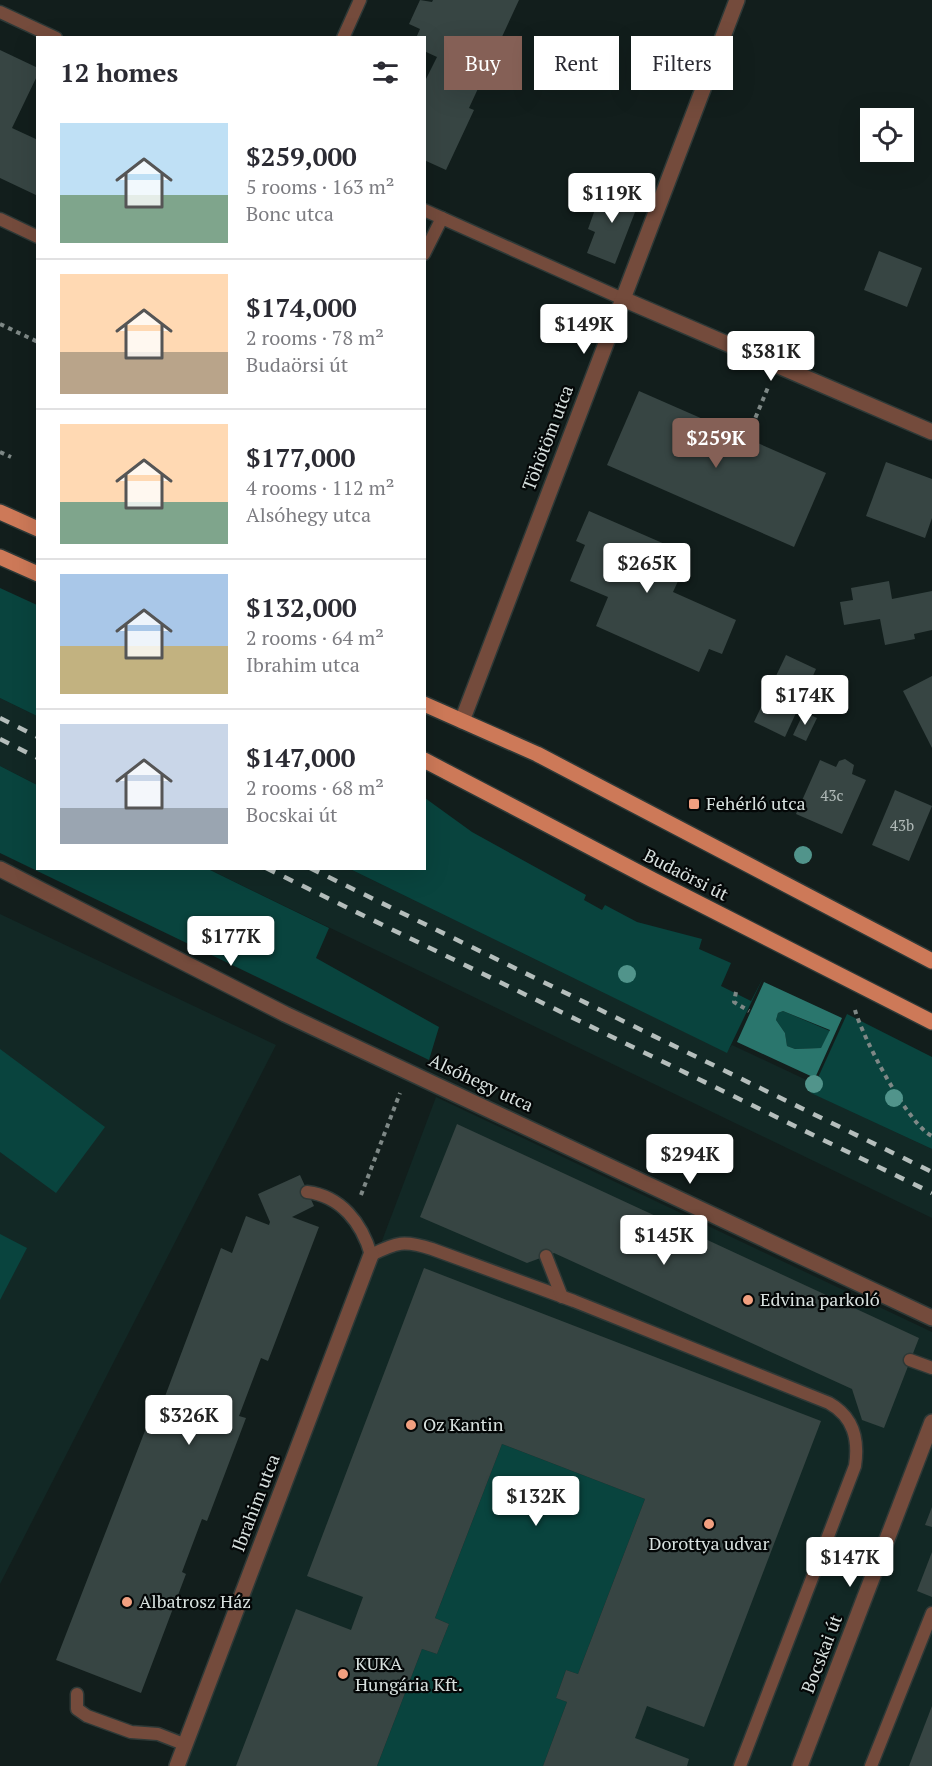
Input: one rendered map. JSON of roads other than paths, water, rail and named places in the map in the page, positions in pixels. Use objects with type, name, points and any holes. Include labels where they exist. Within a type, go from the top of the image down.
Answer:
[{"type":"main road","points":[[0,512],[36,528]]},
{"type":"main road","points":[[0,557],[36,573]]},
{"type":"main road","points":[[426,705],[537,754],[932,961]]},
{"type":"main road","name":"Budaörsi út","points":[[426,761],[653,880],[928,1019]]},
{"type":"main road","points":[[910,949],[932,953]]},
{"type":"street","name":"Töhötöm utca","points":[[462,721],[737,0]]},
{"type":"street","points":[[623,299],[932,432]]},
{"type":"street","name":"Alsóhegy utca","points":[[0,869],[285,1014],[932,1318]]},
{"type":"street","name":"Ibrahim utca","points":[[177,1766],[371,1254]]},
{"type":"street","name":"Bocskai út","points":[[800,1766],[932,1422]]},
{"type":"lane","points":[[344,36],[356,1]]},
{"type":"lane","points":[[0,12],[52,36]]},
{"type":"lane","points":[[426,211],[623,299]]},
{"type":"lane","points":[[426,250],[442,218]]},
{"type":"lane","points":[[0,219],[36,236]]},
{"type":"lane","points":[[307,1192],[320,1193],[339,1202],[361,1231],[371,1254],[394,1243],[411,1243],[562,1297],[829,1403],[845,1415],[851,1425],[857,1450],[855,1466],[740,1766]]},
{"type":"lane","points":[[546,1256],[562,1297]]},
{"type":"lane","points":[[910,1360],[932,1368]]},
{"type":"lane","points":[[872,1766],[932,1613]]},
{"type":"lane","points":[[77,1694],[77,1709],[87,1716],[131,1732],[158,1734],[186,1745]]},
{"type":"railway","points":[[0,718],[36,736]]},
{"type":"railway","points":[[0,739],[36,757]]},
{"type":"railway","points":[[270,870],[932,1193]]},
{"type":"railway","points":[[314,870],[932,1172]]},
{"type":"place","name":"Fehérló utca","points":[[694,804]]},
{"type":"place","name":"Edvina parkoló","points":[[748,1300]]},
{"type":"place","name":"Oz Kantin","points":[[411,1425]]},
{"type":"place","name":"Dorottya udvar","points":[[709,1524]]},
{"type":"place","name":"Albatrosz Ház","points":[[127,1602]]},
{"type":"place","name":"KUKA Hungária Kft.","points":[[343,1674]]}]
